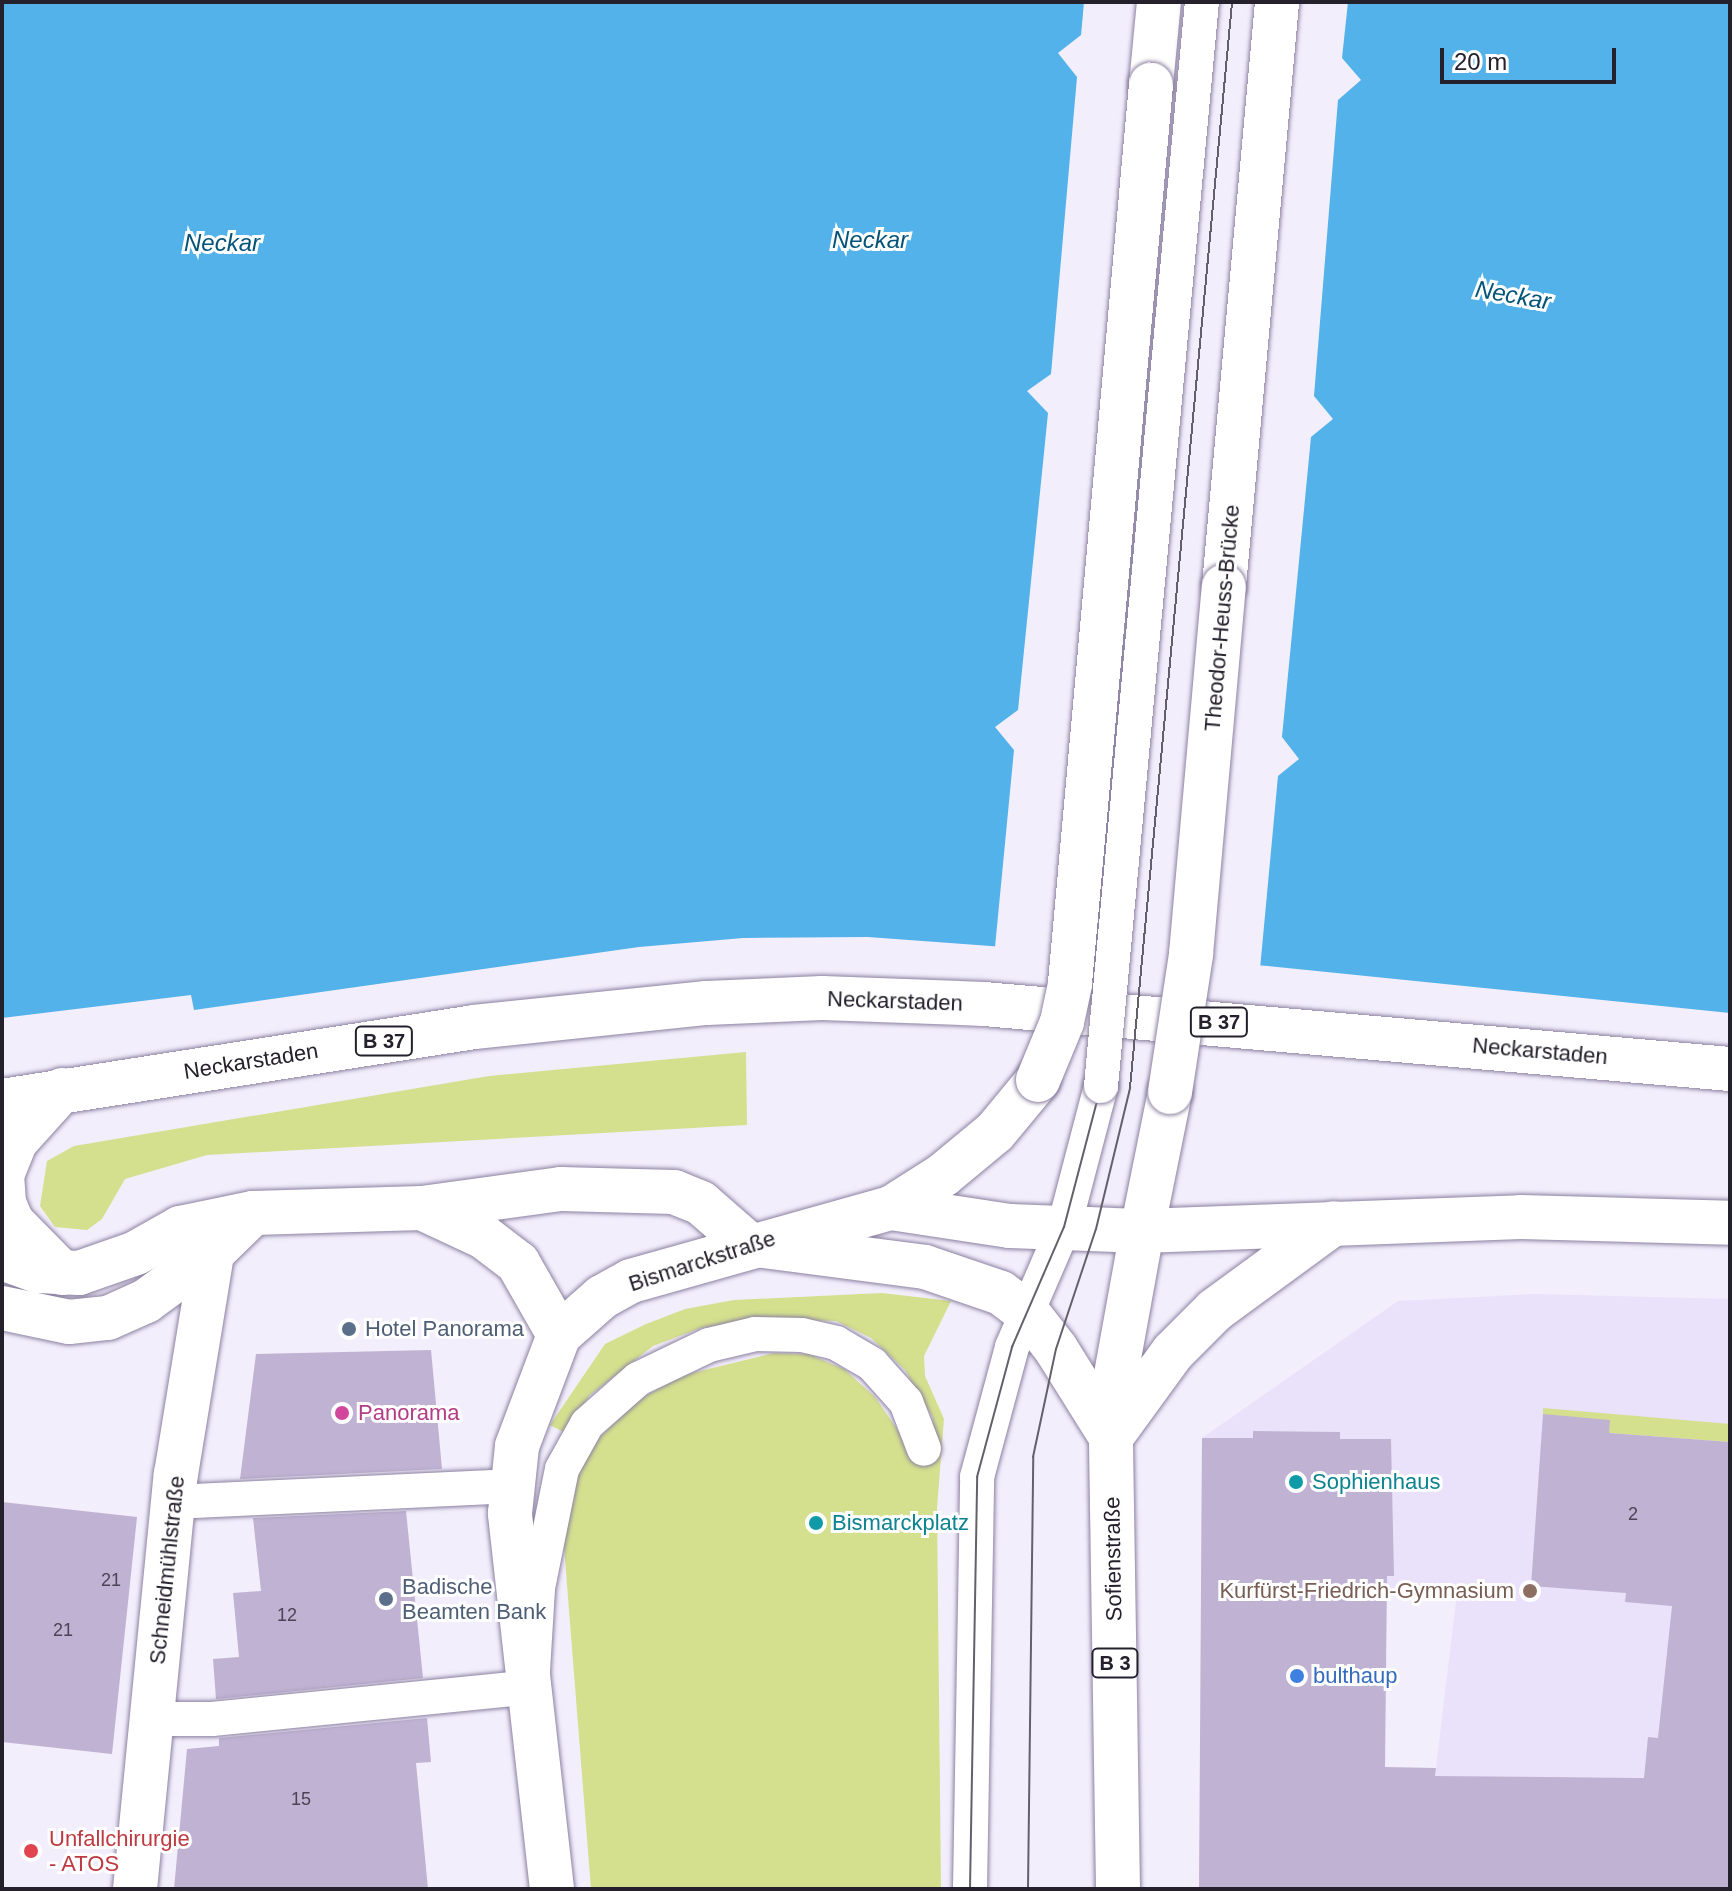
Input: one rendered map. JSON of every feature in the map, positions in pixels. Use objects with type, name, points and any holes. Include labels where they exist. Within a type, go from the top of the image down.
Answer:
[{"type":"main road","name":"Bismarckstraße","points":[[552,1889],[532,1687],[513,1541],[513,1486],[517,1446],[559,1335],[602,1297],[631,1281],[748,1244],[891,1208],[943,1175],[995,1132],[1038,1080],[1062,1022],[1075,941],[1159,2]]},
{"type":"main road","name":"Theodor-Heuss-Brücke","points":[[1142,1231],[1170,1092],[1191,954],[1277,2]]},
{"type":"main road","name":"Neckarstaden","points":[[62,1090],[474,1027],[707,1003],[822,998],[1031,1007],[1730,1069]]},
{"type":"main road","name":"B 37","points":[[2,1101],[62,1090]]},
{"type":"main road","points":[[62,1090],[15,1142],[2,1175],[4,1203],[12,1222],[62,1273]]},
{"type":"main road","points":[[2,1258],[62,1273],[94,1270],[190,1224],[253,1213],[422,1208],[561,1189],[642,1187],[701,1203],[748,1244],[959,1275],[983,1283],[1028,1313],[1111,1437],[1173,1352],[1215,1310],[1334,1223]]},
{"type":"main road","points":[[422,1208],[484,1237],[518,1263],[559,1335]]},
{"type":"main road","points":[[891,1208],[1010,1226],[1142,1231],[1521,1217],[1730,1223]]},
{"type":"main road","points":[[2,1308],[69,1322],[108,1318],[146,1301],[212,1253],[253,1213]]},
{"type":"main road","name":"Sofienstraße","points":[[1118,1889],[1111,1437],[1115,1380],[1142,1231]]},
{"type":"main road","name":"Schneidmühlstraße","points":[[135,1889],[174,1502],[212,1253]]},
{"type":"lane","points":[[970,1889],[976,1488],[1000,1381],[1064,1227],[1101,1086],[1202,2]]},
{"type":"lane","points":[[152,1719],[212,1719],[532,1687],[538,1588],[562,1469],[587,1424],[638,1379],[670,1360],[755,1334],[802,1335],[836,1343],[872,1364],[906,1402],[924,1449]]},
{"type":"lane","points":[[174,1502],[513,1486]]},
{"type":"shaded area","name":"Kurfürst-Friedrich-Gymnasium","points":[[1535,1294],[1730,1299],[1730,1889],[1694,1778],[1435,1776],[1457,1593],[1201,1590],[1202,1438],[1398,1301]]},
{"type":"green space","points":[[746,1052],[747,1125],[207,1155],[125,1179],[102,1219],[87,1230],[55,1227],[40,1206],[47,1161],[74,1146],[489,1076]]},
{"type":"green space","name":"Bismarckplatz","points":[[882,1293],[951,1301],[924,1356],[925,1376],[944,1419],[937,1508],[941,1889],[591,1889],[563,1534],[573,1486],[596,1441],[638,1400],[684,1375],[774,1353],[808,1354],[844,1369],[875,1397],[910,1448],[932,1438],[933,1418],[905,1370],[871,1338],[836,1321],[754,1319],[701,1328],[653,1346],[589,1396],[565,1433],[550,1425],[605,1344],[646,1324],[685,1309],[734,1300]]},
{"type":"green space","points":[[1543,1408],[1730,1424],[1730,1442],[1609,1433],[1543,1414]]},
{"type":"water","name":"Neckar","points":[[2,2],[1730,2],[1730,1013],[1268,966],[868,937],[743,938],[639,947],[194,1010],[191,995],[2,1018]]},
{"type":"pier","points":[[1084,2],[1348,2],[1342,58],[1361,80],[1338,100],[1314,396],[1333,419],[1311,437],[1282,737],[1299,759],[1278,776],[1260,969],[995,947],[1014,750],[995,727],[1018,710],[1048,413],[1027,391],[1051,374],[1077,77],[1058,53],[1081,35]]},
{"type":"building","name":"Panorama","points":[[431,1350],[442,1469],[240,1479],[256,1354]]},
{"type":"building","points":[[1543,1414],[1610,1420],[1609,1433],[1730,1442],[1730,1889],[1199,1889],[1202,1438],[1253,1438],[1253,1431],[1340,1432],[1340,1439],[1391,1439],[1394,1576],[1387,1576],[1385,1767],[1436,1768],[1435,1776],[1644,1778],[1648,1737],[1658,1738],[1672,1606],[1625,1602],[1626,1593],[1531,1586]]},
{"type":"building","points":[[2,1502],[137,1517],[112,1754],[2,1742]]},
{"type":"building","points":[[406,1511],[423,1678],[216,1699],[213,1659],[239,1657],[233,1593],[261,1591],[253,1518]]},
{"type":"building","points":[[427,1718],[431,1762],[416,1763],[428,1889],[174,1889],[187,1749],[219,1746],[219,1738]]},
{"type":"tram line","points":[[970,1889],[977,1477],[1012,1347],[1064,1227],[1101,1086],[1202,2]]},
{"type":"tram line","points":[[1028,1889],[1033,1457],[1056,1349],[1096,1229],[1130,1088],[1232,2]]},
{"type":"place","name":"Hotel Panorama","points":[[349,1329]]},
{"type":"place","name":"Panorama","points":[[342,1413]]},
{"type":"place","name":"Sophienhaus","points":[[1296,1482]]},
{"type":"place","name":"Bismarckplatz","points":[[816,1523]]},
{"type":"place","name":"Kurfürst-Friedrich-Gymnasium","points":[[1530,1591]]},
{"type":"place","name":"Badische Beamten Bank","points":[[386,1599]]},
{"type":"place","name":"bulthaup","points":[[1297,1676]]},
{"type":"place","name":"Unfallchirurgie - ATOS","points":[[31,1851]]}]
